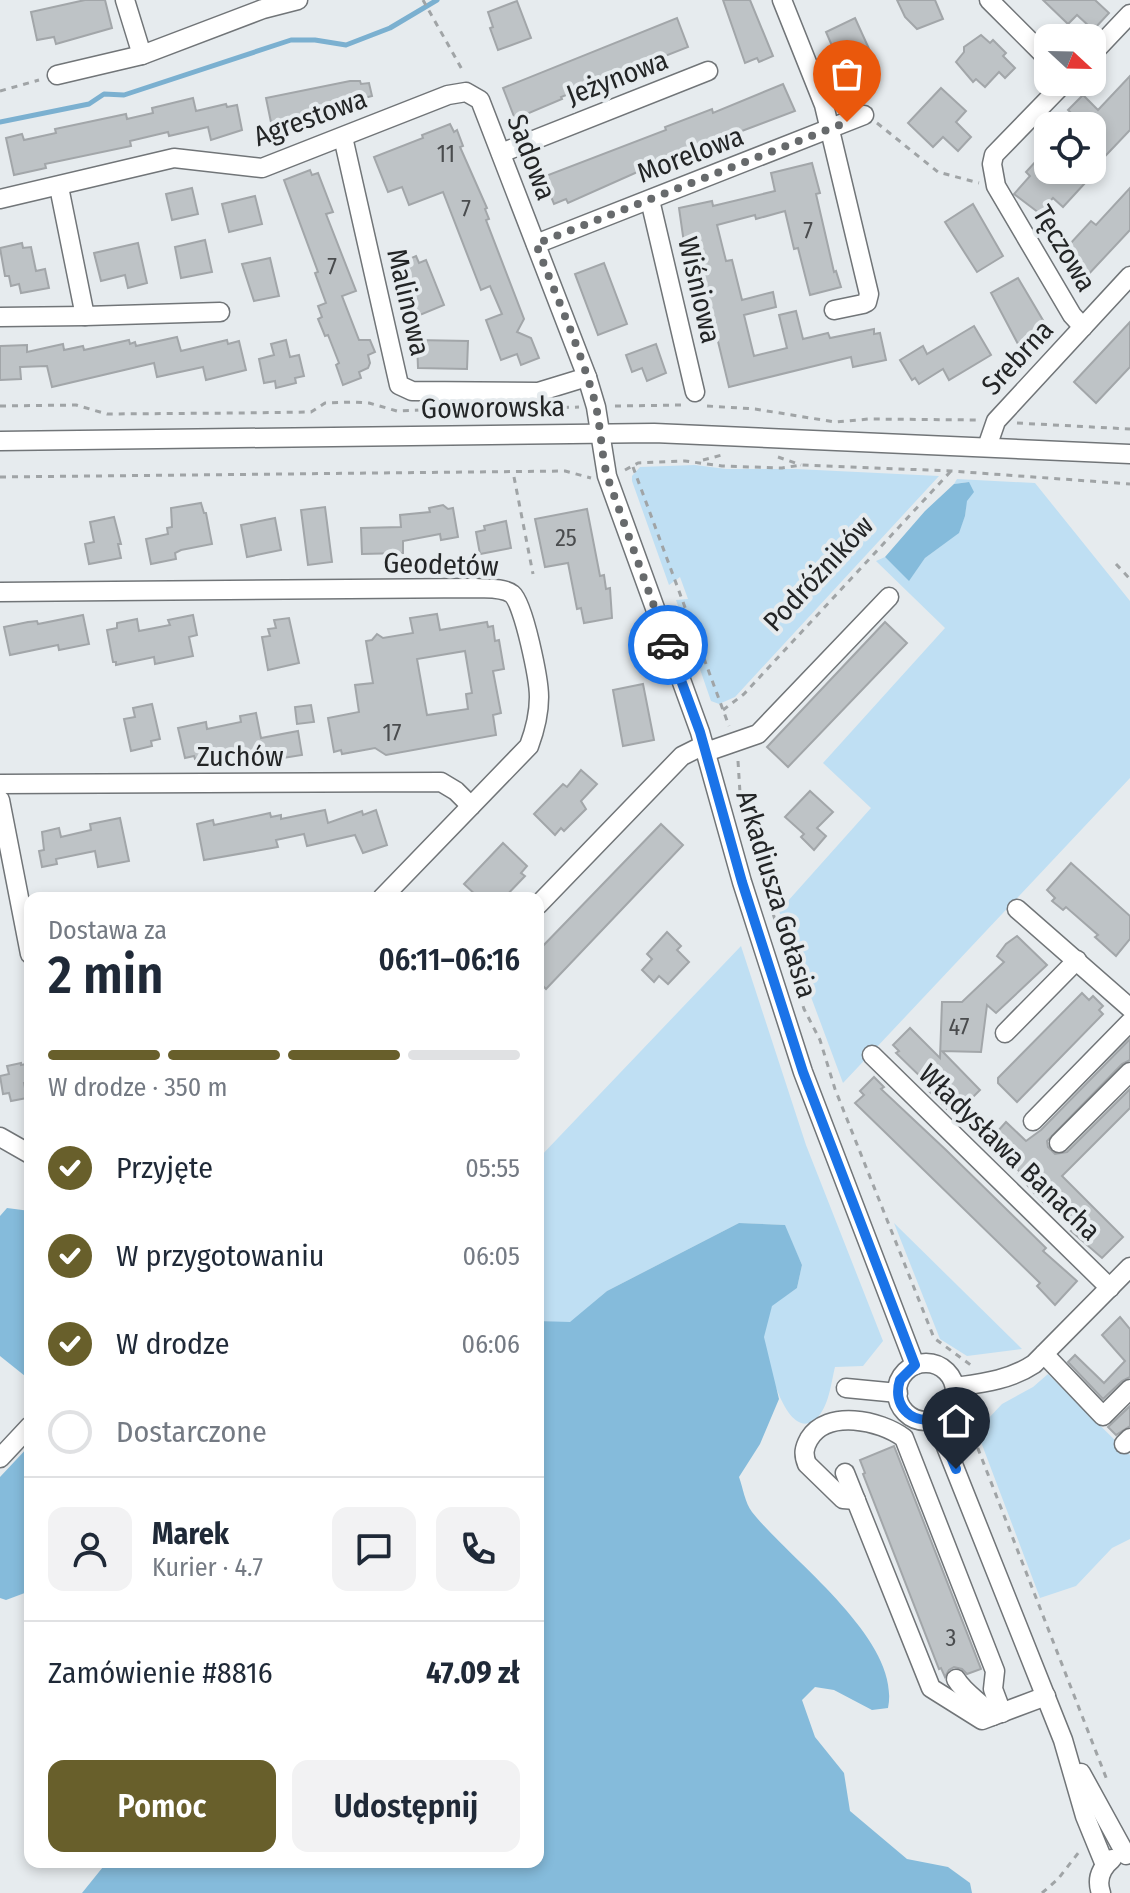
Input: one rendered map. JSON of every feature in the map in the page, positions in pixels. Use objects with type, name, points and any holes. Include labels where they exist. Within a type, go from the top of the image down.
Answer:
[{"type":"street","points":[[125,0],[142,55]]},
{"type":"street","points":[[57,75],[142,55],[263,9],[298,0]]},
{"type":"street","points":[[782,0],[824,105],[869,294],[867,302],[863,304],[834,310]]},
{"type":"street","points":[[989,0],[1034,45]]},
{"type":"street","points":[[1106,39],[1130,14]]},
{"type":"street","name":"Jeżynowa","points":[[501,153],[708,71]]},
{"type":"street","name":"Agrestowa","points":[[0,199],[174,158],[262,168],[448,95],[466,92],[480,100]]},
{"type":"street","points":[[996,186],[992,164],[994,155],[1051,96]]},
{"type":"street","name":"Sadowa","points":[[480,100],[587,377],[601,434]]},
{"type":"street","name":"Morelowa","points":[[536,244],[864,115]]},
{"type":"street","name":"Malinowa","points":[[343,137],[399,385],[404,389],[538,392],[587,377]]},
{"type":"street","name":"Tęczowa","points":[[996,186],[1072,315],[1083,327]]},
{"type":"street","points":[[59,187],[85,316]]},
{"type":"street","name":"Wiśniowa","points":[[650,200],[695,392]]},
{"type":"street","name":"Srebrna","points":[[987,447],[996,421],[1130,276]]},
{"type":"street","points":[[0,317],[220,312]]},
{"type":"street","name":"Goworowska","points":[[0,441],[601,434],[758,436],[1130,454]]},
{"type":"street","name":"Arkadiusza Gołasia","points":[[601,434],[607,476],[705,748],[742,882],[803,1072],[915,1365]]},
{"type":"street","name":"Geodetów","points":[[0,592],[475,588],[509,592],[517,599],[539,692],[539,714],[529,746],[388,892]]},
{"type":"street","points":[[544,899],[682,756],[758,734],[889,597]]},
{"type":"street","name":"Zuchów","points":[[0,784],[441,782],[471,806]]},
{"type":"street","points":[[0,800],[24,923]]},
{"type":"street","points":[[1017,909],[1130,1008]]},
{"type":"street","points":[[1005,1033],[1077,960]]},
{"type":"street","points":[[1033,1121],[1130,1022]]},
{"type":"street","name":"Władysława Banacha","points":[[872,1055],[1110,1288]]},
{"type":"street","points":[[1059,1143],[1130,1072]]},
{"type":"street","points":[[0,1137],[24,1151]]},
{"type":"street","points":[[955,1387],[1020,1373],[1044,1354],[1130,1267]]},
{"type":"street","points":[[1044,1354],[1103,1416],[1130,1389]]},
{"type":"street","points":[[930,1363],[943,1368],[955,1387],[950,1408],[935,1419],[924,1421],[911,1416],[901,1406],[898,1393],[903,1375],[915,1365],[930,1363]]},
{"type":"street","points":[[846,1388],[898,1393]]},
{"type":"street","points":[[935,1419],[1063,1740],[1085,1816],[1097,1883]]},
{"type":"street","points":[[856,1500],[843,1499],[807,1464],[804,1450],[808,1441],[827,1423],[847,1420],[863,1423],[881,1427],[904,1438],[995,1671],[993,1689],[998,1715]]},
{"type":"street","points":[[3,1448],[24,1431]]},
{"type":"street","points":[[845,1473],[931,1688],[982,1720],[1046,1696]]},
{"type":"street","points":[[956,1679],[966,1691],[998,1715]]},
{"type":"street","points":[[1063,1740],[1128,1855],[1118,1856],[1097,1883]]},
{"type":"path","points":[[423,0],[464,73]]},
{"type":"path","points":[[0,91],[57,75]]},
{"type":"path","points":[[864,115],[893,134],[938,172],[996,186]]},
{"type":"path","points":[[0,406],[76,405],[107,414],[238,413],[311,412],[325,403],[354,402],[397,411],[423,410]]},
{"type":"path","points":[[541,409],[711,406],[755,409],[835,422],[914,419],[1130,429]]},
{"type":"path","points":[[1015,416],[1017,423]]},
{"type":"path","points":[[638,463],[699,461],[724,454]]},
{"type":"path","points":[[774,456],[801,465]]},
{"type":"path","points":[[699,461],[722,466],[782,468],[801,465],[951,471],[1130,484]]},
{"type":"path","points":[[633,467],[734,742],[741,812]]},
{"type":"path","points":[[0,477],[565,471],[592,478]]},
{"type":"path","name":"Podróżników","points":[[723,710],[744,694],[951,471]]},
{"type":"path","points":[[514,477],[533,574]]},
{"type":"path","points":[[1116,564],[1130,579]]},
{"type":"path","points":[[764,888],[804,1009],[820,1040],[835,1089],[934,1338],[971,1364],[980,1417],[975,1441],[1110,1788]]},
{"type":"path","points":[[1042,1893],[1058,1879],[1079,1851]]},
{"type":"shaded area","points":[[695,465],[726,469],[939,476],[735,697],[719,704],[711,701],[676,600],[688,599],[680,577],[669,585],[632,481],[632,476],[640,467]]},
{"type":"shaded area","points":[[957,479],[1035,483],[1130,601],[1130,778],[843,1083],[779,911],[871,808],[823,763],[945,628],[876,561],[885,557],[909,580],[925,558],[958,533],[965,516],[968,482],[954,484]]},
{"type":"shaded area","points":[[969,482],[974,492],[967,501],[959,533],[925,558],[909,581],[885,557],[925,511],[954,484]]},
{"type":"shaded area","points":[[741,946],[806,1145],[883,1341],[863,1366],[835,1367],[824,1408],[816,1419],[805,1424],[795,1420],[779,1394],[764,1336],[772,1305],[797,1288],[802,1265],[784,1225],[739,1223],[607,1291],[570,1323],[544,1321],[544,1153]]},
{"type":"shaded area","points":[[7,1208],[24,1210],[24,1375],[0,1356],[0,1216]]},
{"type":"shaded area","points":[[739,1223],[785,1225],[802,1265],[797,1288],[772,1306],[764,1337],[779,1399],[760,1444],[739,1477],[752,1512],[840,1602],[878,1655],[888,1682],[888,1708],[872,1710],[834,1690],[815,1687],[802,1700],[815,1737],[844,1773],[850,1811],[907,1859],[948,1867],[970,1883],[972,1893],[82,1893],[102,1868],[544,1868],[544,1321],[570,1322],[607,1291]]},
{"type":"shaded area","points":[[894,1223],[1022,1349],[967,1356],[940,1339]]},
{"type":"shaded area","points":[[1048,1374],[1130,1455],[1130,1539],[1112,1548],[1076,1586],[1040,1598],[981,1442],[985,1422],[1002,1404],[1033,1387]]},
{"type":"shaded area","points":[[24,1451],[24,1593],[6,1600],[0,1598],[0,1477]]},
{"type":"building","points":[[85,0],[105,0],[112,28],[56,44],[54,37],[37,40],[31,12]]},
{"type":"building","points":[[723,0],[750,0],[773,56],[759,62],[757,58],[745,63]]},
{"type":"building","points":[[897,0],[935,0],[943,19],[917,29],[905,17]]},
{"type":"building","points":[[1043,0],[1095,0],[1109,13],[1099,24],[1087,24],[1077,15],[1068,24]]},
{"type":"building","points":[[517,1],[531,38],[498,50],[488,12]]},
{"type":"building","points":[[677,18],[688,47],[561,97],[515,119],[503,88]]},
{"type":"building","points":[[855,18],[875,62],[845,76],[826,32]]},
{"type":"building","points":[[981,35],[990,43],[993,40],[1015,68],[1005,78],[999,72],[985,87],[976,79],[973,82],[956,62],[964,47]]},
{"type":"building","points":[[1130,76],[1130,130],[1106,155],[1106,112],[1068,110],[1084,96],[1098,110]]},
{"type":"building","points":[[350,81],[369,83],[372,96],[355,106],[303,118],[305,125],[273,132],[266,98]]},
{"type":"building","points":[[783,84],[795,111],[662,161],[568,203],[566,199],[554,204],[543,177],[666,130],[665,127],[712,109],[713,113]]},
{"type":"building","points":[[941,88],[966,111],[956,122],[971,137],[958,151],[943,137],[933,147],[908,123]]},
{"type":"building","points":[[193,98],[196,111],[226,104],[227,107],[237,105],[242,130],[211,140],[208,127],[169,136],[168,132],[130,141],[131,146],[45,164],[46,168],[14,175],[6,138],[22,134],[24,140],[56,133],[55,129],[126,114],[127,119],[153,113],[152,108]]},
{"type":"building","points":[[450,124],[454,132],[457,130],[463,146],[460,147],[487,208],[489,219],[486,220],[524,319],[517,332],[531,338],[539,358],[521,365],[517,354],[501,360],[486,320],[502,314],[490,286],[481,290],[443,192],[409,205],[402,187],[388,192],[374,157]]},
{"type":"building","points":[[812,163],[834,272],[841,287],[810,295],[785,211],[717,225],[726,261],[732,260],[742,300],[773,292],[776,307],[744,315],[754,356],[787,348],[779,315],[796,311],[803,339],[828,333],[830,338],[874,329],[874,334],[880,333],[886,360],[853,367],[851,357],[729,387],[696,250],[689,252],[687,243],[684,243],[679,208],[712,201],[713,206],[775,191],[771,173]]},
{"type":"building","points":[[1034,163],[1034,184],[1084,184],[1063,207],[1053,198],[1039,213],[1014,194],[1030,176],[1026,172]]},
{"type":"building","points":[[310,170],[312,175],[318,173],[333,212],[326,214],[356,291],[342,296],[359,340],[370,340],[375,352],[368,355],[370,363],[368,368],[359,372],[361,378],[343,385],[336,365],[339,363],[318,319],[322,317],[318,306],[326,303],[315,273],[318,272],[284,180]]},
{"type":"building","points":[[192,188],[198,214],[172,220],[166,194]]},
{"type":"building","points":[[1130,188],[1130,230],[1085,278],[1063,257],[1072,248],[1069,245],[1091,221],[1096,225]]},
{"type":"building","points":[[255,196],[262,224],[229,232],[222,204]]},
{"type":"building","points":[[973,204],[1003,256],[977,272],[945,222]]},
{"type":"building","points":[[205,240],[212,272],[181,278],[175,247]]},
{"type":"building","points":[[22,243],[23,248],[31,247],[36,271],[45,269],[49,288],[21,293],[19,284],[11,286],[9,276],[5,276],[0,248]]},
{"type":"building","points":[[138,243],[147,283],[128,288],[125,275],[101,281],[94,253]]},
{"type":"building","points":[[416,256],[419,263],[426,260],[444,305],[415,317],[399,284],[397,272],[403,270],[400,263]]},
{"type":"building","points":[[270,258],[279,296],[254,301],[242,264]]},
{"type":"building","points":[[604,263],[627,324],[598,335],[575,274]]},
{"type":"building","points":[[1018,278],[1047,327],[1018,344],[991,293]]},
{"type":"building","points":[[1130,322],[1130,367],[1096,403],[1074,382]]},
{"type":"building","points":[[974,326],[991,355],[949,380],[943,369],[919,384],[915,378],[912,380],[900,360],[923,346],[927,354]]},
{"type":"building","points":[[177,337],[181,351],[227,340],[228,344],[239,341],[246,370],[206,380],[203,367],[157,377],[154,363],[52,387],[47,366],[20,367],[21,379],[0,380],[0,346],[27,345],[27,352],[63,344],[64,350],[83,346],[84,350],[129,340],[136,346]]},
{"type":"building","points":[[286,340],[290,357],[299,355],[304,376],[295,378],[296,383],[276,388],[275,381],[264,383],[259,359],[274,355],[271,344]]},
{"type":"building","points":[[417,340],[468,341],[467,369],[418,368]]},
{"type":"building","points":[[656,344],[666,373],[647,381],[642,368],[632,372],[626,355]]},
{"type":"building","points":[[201,503],[212,544],[181,550],[175,553],[176,559],[151,564],[146,539],[168,534],[167,528],[172,527],[171,508]]},
{"type":"building","points":[[443,505],[453,508],[458,537],[441,540],[440,534],[403,541],[403,553],[362,554],[361,528],[401,527],[400,515],[430,512],[429,508]]},
{"type":"building","points":[[325,507],[332,562],[308,565],[301,510]]},
{"type":"building","points":[[587,509],[600,576],[604,575],[606,589],[610,588],[612,618],[584,623],[581,608],[577,609],[568,563],[545,567],[535,519]]},
{"type":"building","points":[[114,517],[121,558],[89,564],[85,544],[94,542],[90,522]]},
{"type":"building","points":[[275,518],[281,550],[247,557],[241,525]]},
{"type":"building","points":[[506,521],[511,548],[480,554],[476,532],[485,530],[484,526]]},
{"type":"building","points":[[437,614],[440,630],[487,622],[488,627],[493,626],[504,669],[493,671],[501,713],[493,715],[496,735],[386,755],[375,748],[342,754],[341,750],[334,752],[328,718],[359,712],[355,685],[373,683],[366,641],[377,634],[383,638],[413,633],[410,618]],"holes":[[[465,651],[472,693],[466,694],[468,709],[427,715],[417,659]]]},
{"type":"building","points":[[83,615],[89,644],[59,650],[58,645],[10,655],[4,627]]},
{"type":"building","points":[[193,615],[197,635],[189,637],[193,656],[155,664],[154,657],[116,665],[113,662],[107,630],[117,628],[117,623],[137,619],[139,631],[170,625],[168,620]]},
{"type":"building","points":[[289,618],[299,663],[268,670],[262,637],[270,636],[268,629],[276,628],[274,620]]},
{"type":"building","points":[[885,622],[907,643],[788,767],[767,747]]},
{"type":"building","points":[[643,684],[654,740],[623,746],[613,690]]},
{"type":"building","points":[[152,704],[160,739],[151,741],[152,746],[131,751],[124,719],[135,717],[133,708]]},
{"type":"building","points":[[311,705],[314,722],[297,724],[295,707]]},
{"type":"building","points":[[256,713],[261,738],[298,731],[302,755],[276,759],[274,750],[248,755],[248,751],[235,754],[234,750],[195,759],[194,756],[185,758],[178,728],[206,722],[207,729],[241,722],[240,716]]},
{"type":"building","points":[[581,770],[597,784],[581,801],[586,809],[564,831],[561,828],[555,835],[534,814],[563,784],[567,787]]},
{"type":"building","points":[[810,791],[833,812],[817,828],[826,836],[814,850],[801,837],[804,834],[785,817]]},
{"type":"building","points":[[325,810],[328,823],[362,811],[363,815],[376,810],[387,845],[363,853],[355,835],[307,846],[304,834],[276,840],[278,847],[204,860],[197,824],[213,820],[214,825],[270,813],[271,817],[281,815],[281,819]]},
{"type":"building","points":[[120,818],[129,861],[98,867],[95,851],[56,859],[57,864],[42,867],[39,851],[44,850],[42,832],[59,828],[61,837],[91,830],[90,824]]},
{"type":"building","points":[[661,824],[683,845],[546,989],[544,945]]},
{"type":"building","points":[[503,843],[527,866],[521,873],[525,876],[510,892],[473,892],[464,884]]},
{"type":"building","points":[[1071,863],[1130,916],[1130,939],[1116,956],[1066,907],[1063,910],[1052,901],[1055,898],[1047,890]]},
{"type":"building","points":[[667,932],[681,946],[677,950],[689,962],[668,984],[659,976],[654,982],[642,970],[652,959],[647,954]]},
{"type":"building","points":[[1017,936],[1047,965],[996,1013],[987,1005],[981,1052],[942,1051],[980,1090],[957,1113],[950,1107],[947,1109],[925,1087],[928,1084],[896,1053],[899,1051],[893,1045],[910,1028],[940,1058],[942,1002],[962,1002],[1004,962],[997,956]]},
{"type":"building","points":[[1082,993],[1089,1000],[1093,996],[1103,1006],[1099,1010],[1103,1014],[1017,1102],[998,1083],[998,1078]]},
{"type":"building","points":[[1130,1039],[1130,1060],[1122,1064],[1047,1141],[1055,1154],[1067,1152],[1130,1089],[1130,1108],[1062,1176],[1123,1237],[1102,1258],[1071,1231],[1073,1229],[1067,1221],[1034,1193],[1018,1174],[1020,1172],[988,1142],[1006,1122],[1026,1141],[1041,1130]]},
{"type":"building","points":[[24,1064],[24,1099],[11,1101],[9,1093],[3,1094],[0,1076],[9,1074],[7,1066]]},
{"type":"building","points":[[874,1077],[884,1087],[881,1089],[1077,1281],[1055,1305],[1037,1286],[1040,1283],[855,1103],[864,1095],[860,1091]]},
{"type":"building","points":[[1120,1317],[1130,1329],[1130,1377],[1103,1399],[1068,1362],[1075,1355],[1104,1383],[1125,1361],[1102,1335]]},
{"type":"building","points":[[1130,1406],[1130,1426],[1116,1435],[1108,1427]]},
{"type":"building","points":[[894,1446],[981,1669],[967,1674],[954,1667],[945,1677],[939,1669],[863,1474],[860,1460]]},
{"type":"waterway","points":[[0,122],[89,104],[104,94],[124,95],[291,40],[346,45],[390,28],[437,0]]},
{"type":"way so far","points":[[668,645],[607,476],[596,407],[587,377],[536,244],[847,122]]},
{"type":"route","points":[[668,645],[700,732],[742,882],[803,1072],[915,1365],[900,1380],[898,1393],[901,1406],[917,1419],[935,1419],[956,1469]]}]
